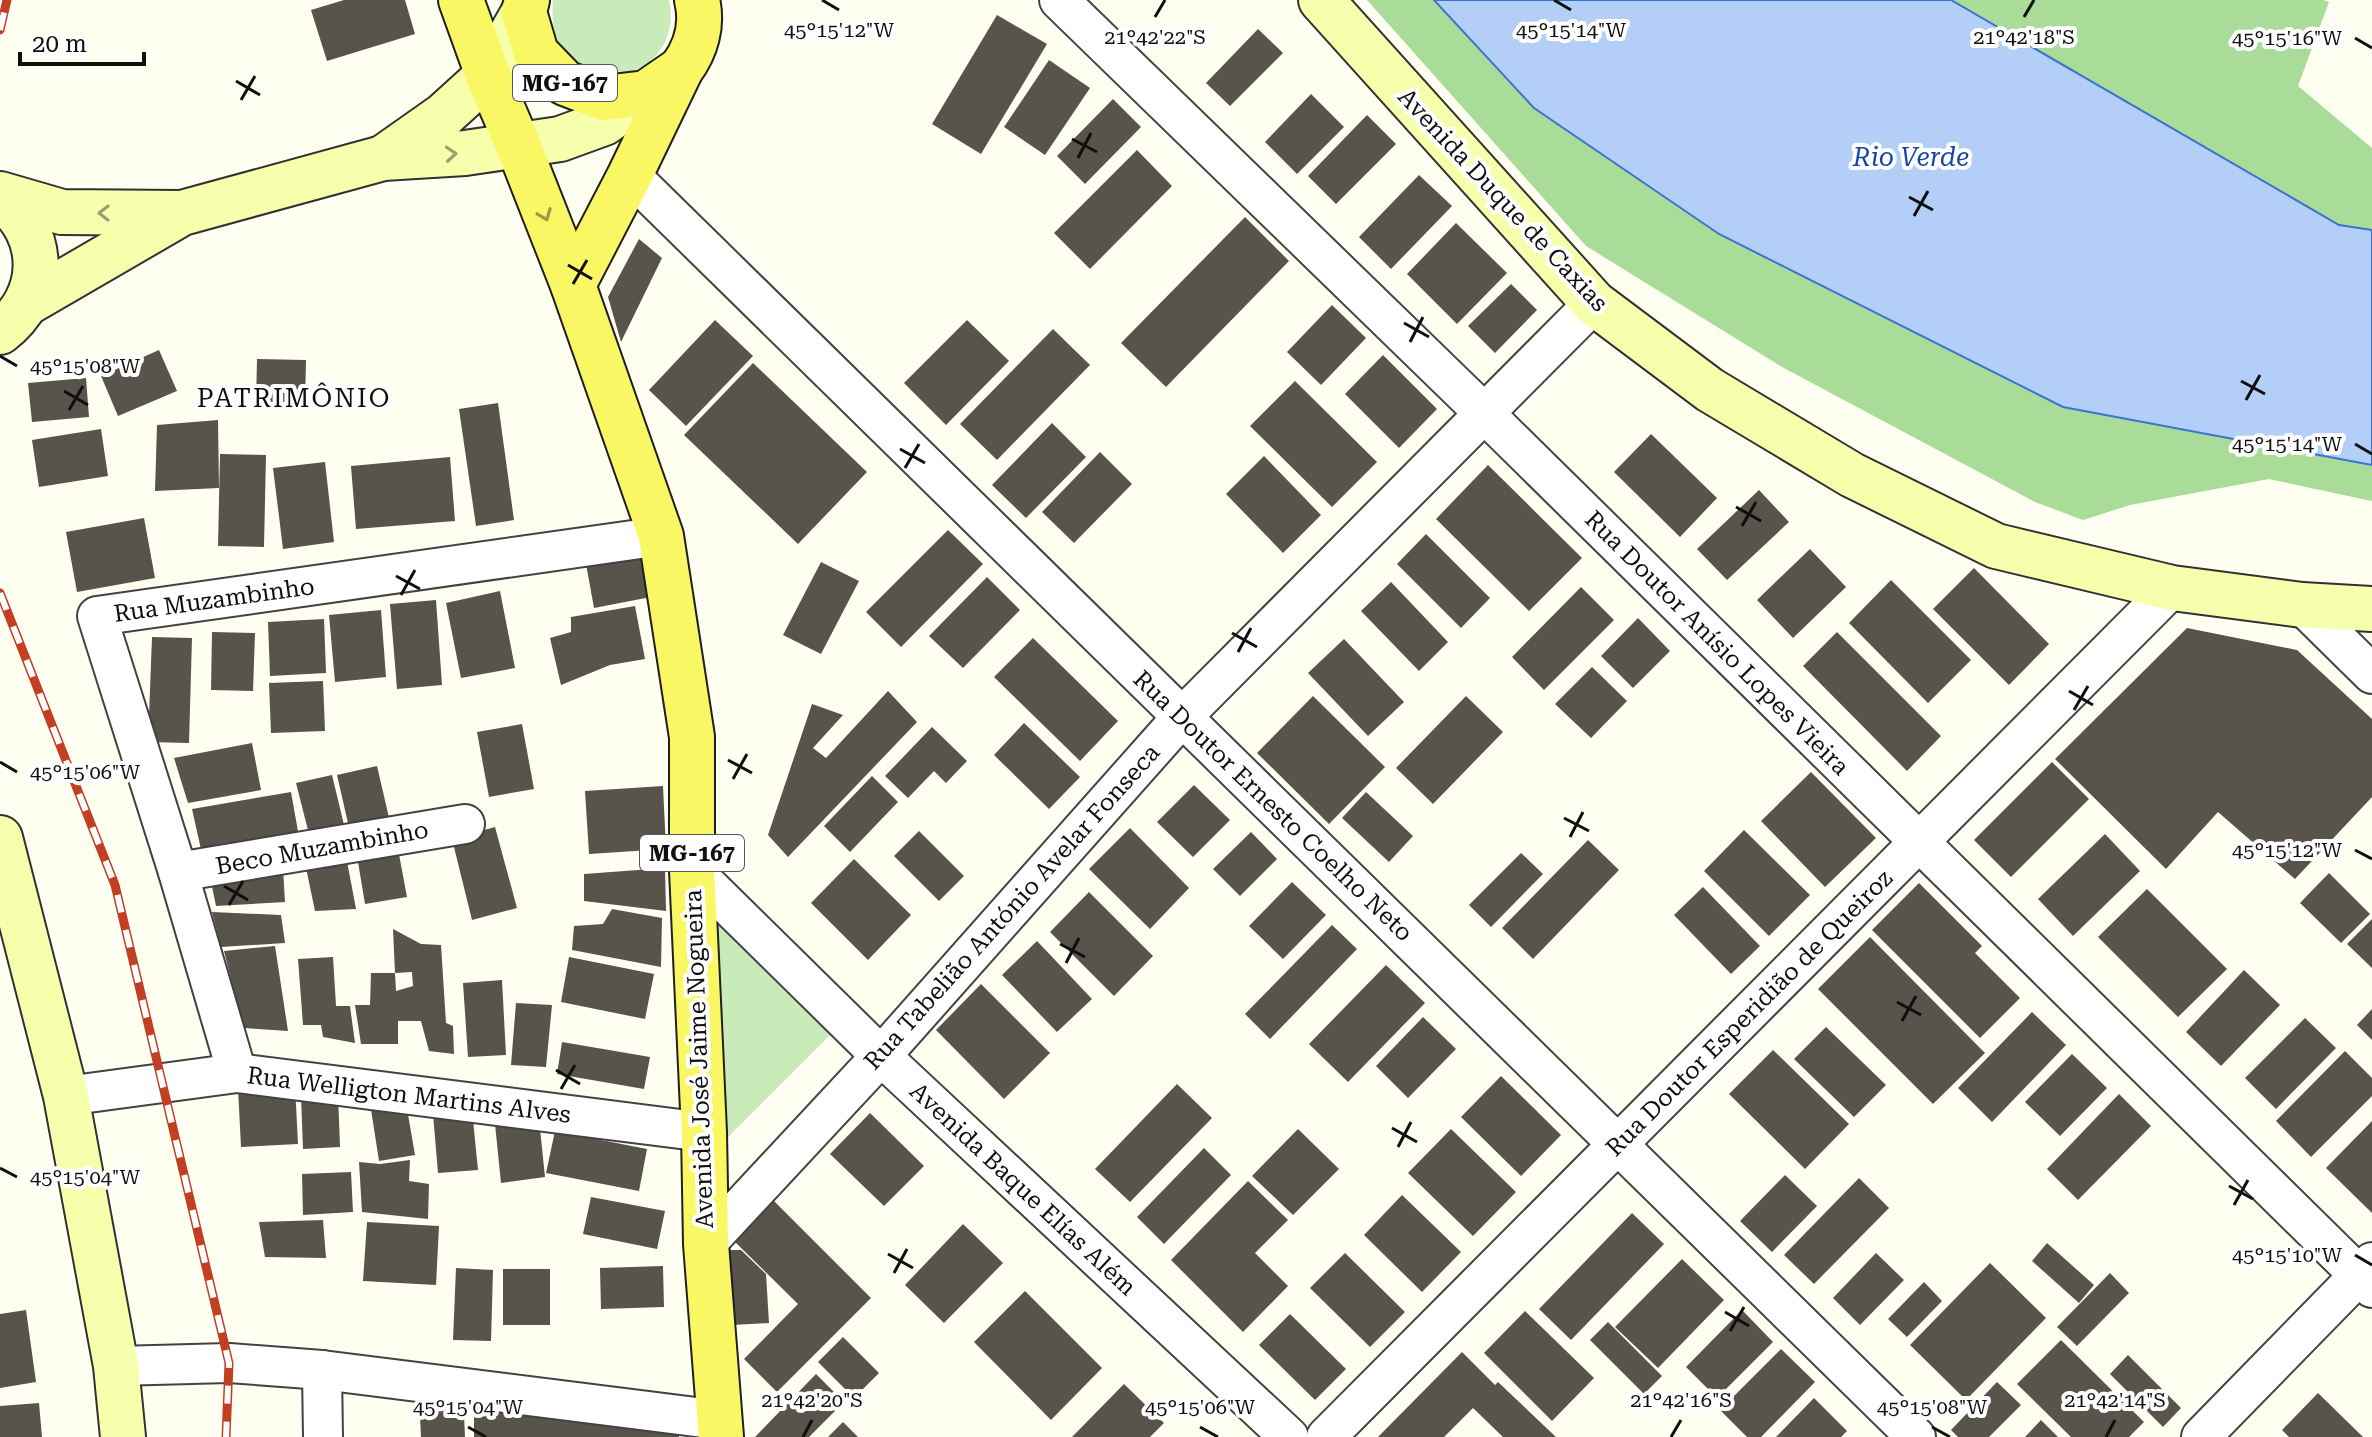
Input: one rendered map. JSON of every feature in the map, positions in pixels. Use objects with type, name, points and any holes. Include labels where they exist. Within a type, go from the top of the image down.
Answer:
[{"type":"main road","name":"Avenida José Jaime Nogueira","points":[[461,0],[573,285],[661,536],[692,737],[692,870],[706,1244],[721,1429]]},
{"type":"main road","points":[[573,285],[630,175],[663,81],[692,53],[701,3]]},
{"type":"main road","name":"MG-167","points":[[522,4],[536,53],[565,83],[604,98],[663,81]]},
{"type":"street","name":"Rua Doutor Anísio Lopes Vieira","points":[[1059,0],[1919,842],[2368,1275]]},
{"type":"street","name":"Avenida Duque de Caxias","points":[[1321,0],[1594,303],[1710,390],[1852,475],[1996,546],[2172,588],[2302,605],[2372,609]]},
{"type":"street","points":[[383,158],[444,115],[488,75],[522,4]]},
{"type":"street","points":[[0,196],[62,212],[182,213],[383,158],[465,153],[579,134],[604,123],[663,81]]},
{"type":"street","name":"Rua Doutor Ernesto Coelho Neto","points":[[630,175],[1916,1437]]},
{"type":"street","points":[[0,196],[19,215],[30,235],[36,258],[35,281],[14,318]]},
{"type":"street","points":[[14,318],[182,213]]},
{"type":"street","name":"Rua Tabelião António Avelar Fonseca","points":[[706,1244],[881,1056],[1182,717],[1594,303]]},
{"type":"street","name":"Rua Muzambinho","points":[[237,1073],[178,872],[97,616],[661,536]]},
{"type":"street","name":"Rua Doutor Esperidião de Queiroz","points":[[1326,1437],[2172,588]]},
{"type":"street","points":[[2302,605],[2372,674]]},
{"type":"street","name":"Beco Muzambinho","points":[[178,872],[465,824]]},
{"type":"street","points":[[0,838],[66,1096],[116,1366],[123,1437]]},
{"type":"street","name":"Avenida Baque Elías Além","points":[[692,870],[881,1056],[1289,1437]]},
{"type":"street","name":"Rua Welligton Martins Alves","points":[[66,1096],[237,1073],[704,1132]]},
{"type":"street","points":[[2201,1437],[2368,1275]]},
{"type":"street","points":[[116,1366],[229,1363],[322,1370],[721,1429]]},
{"type":"street","points":[[322,1370],[323,1437]]},
{"type":"green space","points":[[553,0],[669,0],[669,31],[657,54],[638,68],[614,75],[590,71],[569,58],[556,35]]},
{"type":"green space","points":[[1367,0],[1434,0],[1534,108],[1719,234],[2063,407],[2372,465],[2372,501],[2269,479],[2130,505],[2083,520],[2035,502],[1782,367],[1586,246]]},
{"type":"green space","points":[[1951,0],[2329,2],[2298,86],[2372,148],[2372,230],[2339,225]]},
{"type":"green space","points":[[717,912],[833,1032],[710,1155]]},
{"type":"water","name":"Rio Verde","points":[[1434,0],[1951,0],[2339,225],[2372,230],[2372,465],[2063,407],[1719,234],[1534,108]]},
{"type":"building","points":[[344,0],[405,0],[415,34],[327,61],[311,10]]},
{"type":"building","points":[[997,15],[1047,44],[981,154],[932,124]]},
{"type":"building","points":[[1258,29],[1283,53],[1230,106],[1206,83]]},
{"type":"building","points":[[1049,60],[1090,88],[1045,155],[1004,127]]},
{"type":"building","points":[[1311,94],[1344,127],[1297,174],[1265,142]]},
{"type":"building","points":[[1113,99],[1141,127],[1085,184],[1057,156]]},
{"type":"building","points":[[1367,115],[1396,144],[1336,204],[1308,176]]},
{"type":"building","points":[[1137,150],[1172,186],[1090,269],[1054,233]]},
{"type":"building","points":[[1419,175],[1452,206],[1391,269],[1359,237]]},
{"type":"building","points":[[1245,217],[1289,261],[1166,387],[1121,343]]},
{"type":"building","points":[[1456,223],[1507,273],[1457,324],[1407,274]]},
{"type":"building","points":[[639,239],[662,258],[621,342],[608,297]]},
{"type":"building","points":[[1511,284],[1537,310],[1495,353],[1468,326]]},
{"type":"building","points":[[1332,305],[1366,338],[1321,385],[1287,352]]},
{"type":"building","points":[[715,320],[753,356],[686,426],[649,390]]},
{"type":"building","points":[[967,320],[1009,361],[946,425],[904,383]]},
{"type":"building","points":[[1053,329],[1090,365],[997,460],[960,424]]},
{"type":"building","points":[[159,350],[177,391],[118,416],[101,376]]},
{"type":"building","points":[[1383,355],[1437,409],[1399,448],[1345,394]]},
{"type":"building","points":[[257,359],[306,360],[305,404],[256,403]]},
{"type":"building","points":[[753,363],[867,472],[798,544],[684,435]]},
{"type":"building","points":[[86,378],[89,417],[32,422],[28,383]]},
{"type":"building","points":[[1295,381],[1377,462],[1332,507],[1250,426]]},
{"type":"building","points":[[498,403],[514,520],[476,526],[459,409]]},
{"type":"building","points":[[218,420],[219,488],[155,491],[157,425]]},
{"type":"building","points":[[1052,423],[1086,457],[1026,518],[992,485]]},
{"type":"building","points":[[101,429],[108,476],[39,487],[32,440]]},
{"type":"building","points":[[1651,434],[1717,498],[1680,537],[1614,472]]},
{"type":"building","points":[[1100,452],[1132,484],[1074,543],[1042,512]]},
{"type":"building","points":[[220,454],[266,455],[264,547],[218,546]]},
{"type":"building","points":[[1264,456],[1321,515],[1283,553],[1226,494]]},
{"type":"building","points":[[450,457],[455,521],[356,529],[351,466]]},
{"type":"building","points":[[325,462],[334,542],[283,549],[273,468]]},
{"type":"building","points":[[1488,465],[1582,558],[1529,611],[1436,519]]},
{"type":"building","points":[[1759,490],[1789,522],[1727,580],[1697,549]]},
{"type":"building","points":[[144,518],[155,578],[77,592],[66,532]]},
{"type":"building","points":[[948,530],[983,564],[901,647],[866,612]]},
{"type":"building","points":[[1426,534],[1490,598],[1461,628],[1397,564]]},
{"type":"building","points":[[641,541],[651,597],[594,608],[584,553]]},
{"type":"building","points":[[1810,549],[1846,587],[1793,638],[1757,600]]},
{"type":"building","points":[[821,562],[859,581],[821,654],[783,635]]},
{"type":"building","points":[[1974,568],[2049,644],[2009,685],[1933,609]]},
{"type":"building","points":[[987,577],[1020,610],[963,668],[929,636]]},
{"type":"building","points":[[1891,580],[1971,660],[1928,703],[1849,623]]},
{"type":"building","points":[[1391,582],[1448,642],[1419,671],[1361,611]]},
{"type":"building","points":[[1581,587],[1614,620],[1544,690],[1512,657]]},
{"type":"building","points":[[500,591],[515,668],[461,678],[446,603]]},
{"type":"building","points":[[436,600],[442,685],[397,689],[390,604]]},
{"type":"building","points":[[635,606],[645,659],[610,665],[561,685],[550,638],[571,632],[571,617]]},
{"type":"building","points":[[381,610],[386,677],[335,682],[329,615]]},
{"type":"building","points":[[1638,618],[1670,651],[1633,688],[1601,656]]},
{"type":"building","points":[[324,619],[326,673],[270,676],[268,622]]},
{"type":"building","points":[[2187,628],[2297,650],[2372,719],[2372,797],[2295,879],[2218,812],[2166,869],[2055,759]]},
{"type":"building","points":[[212,632],[255,633],[253,691],[211,690]]},
{"type":"building","points":[[1837,632],[1941,736],[1907,771],[1803,666]]},
{"type":"building","points":[[152,637],[192,638],[189,743],[148,742]]},
{"type":"building","points":[[1033,638],[1118,721],[1080,761],[994,677]]},
{"type":"building","points":[[1344,639],[1404,702],[1368,736],[1308,673]]},
{"type":"building","points":[[1592,667],[1627,701],[1591,738],[1555,704]]},
{"type":"building","points":[[323,681],[325,731],[271,733],[269,683]]},
{"type":"building","points":[[888,691],[917,722],[788,857],[768,835],[812,704],[843,715],[813,748],[826,758]]},
{"type":"building","points":[[1313,696],[1385,767],[1329,824],[1257,753]]},
{"type":"building","points":[[1466,696],[1503,732],[1433,804],[1396,768]]},
{"type":"building","points":[[1024,723],[1080,777],[1049,809],[994,755]]},
{"type":"building","points":[[522,724],[534,789],[489,797],[477,732]]},
{"type":"building","points":[[932,727],[967,761],[946,783],[934,771],[908,798],[885,776]]},
{"type":"building","points":[[252,743],[261,790],[188,803],[174,758]]},
{"type":"building","points":[[2052,762],[2089,799],[2011,877],[1974,840]]},
{"type":"building","points":[[377,766],[390,822],[350,832],[337,775]]},
{"type":"building","points":[[1811,772],[1876,838],[1825,887],[1761,821]]},
{"type":"building","points":[[332,775],[345,829],[310,838],[296,783]]},
{"type":"building","points":[[872,776],[898,802],[850,852],[824,826]]},
{"type":"building","points":[[1194,785],[1230,820],[1193,857],[1157,822]]},
{"type":"building","points":[[663,786],[666,849],[589,854],[585,791]]},
{"type":"building","points":[[291,792],[299,837],[202,854],[192,809]]},
{"type":"building","points":[[1366,792],[1413,836],[1389,862],[1342,818]]},
{"type":"building","points":[[495,827],[517,908],[472,920],[452,839]]},
{"type":"building","points":[[1130,828],[1189,888],[1150,929],[1089,869]]},
{"type":"building","points":[[1744,830],[1810,895],[1769,936],[1704,871]]},
{"type":"building","points":[[919,831],[964,876],[939,901],[894,856]]},
{"type":"building","points":[[1251,832],[1277,859],[1240,896],[1213,869]]},
{"type":"building","points":[[2105,834],[2140,871],[2073,936],[2038,899]]},
{"type":"building","points":[[1588,840],[1619,870],[1533,959],[1502,928]]},
{"type":"building","points":[[398,849],[407,897],[365,904],[357,856]]},
{"type":"building","points":[[1521,853],[1543,874],[1491,927],[1469,905]]},
{"type":"building","points":[[346,856],[356,909],[315,911],[305,863]]},
{"type":"building","points":[[854,859],[911,915],[868,960],[811,903]]},
{"type":"building","points":[[665,868],[666,911],[584,901],[584,874]]},
{"type":"building","points":[[283,869],[285,902],[216,906],[211,882]]},
{"type":"building","points":[[2329,873],[2370,914],[2341,943],[2300,903]]},
{"type":"building","points":[[1292,882],[1326,915],[1283,959],[1249,926]]},
{"type":"building","points":[[1919,883],[1982,946],[1975,953],[2020,998],[1980,1038],[1872,930]]},
{"type":"building","points":[[1703,887],[1760,946],[1731,974],[1674,915]]},
{"type":"building","points":[[2147,889],[2227,969],[2178,1017],[2098,937]]},
{"type":"building","points":[[1089,892],[1153,956],[1114,996],[1050,932]]},
{"type":"building","points":[[612,909],[662,918],[661,967],[572,950],[574,926],[603,924]]},
{"type":"building","points":[[212,912],[281,915],[285,943],[221,947]]},
{"type":"building","points":[[2372,919],[2372,968],[2347,944]]},
{"type":"building","points":[[1332,925],[1357,949],[1270,1039],[1245,1014]]},
{"type":"building","points":[[393,929],[421,944],[441,945],[446,1023],[453,1026],[454,1054],[429,1051],[421,1021],[398,1021],[398,1044],[361,1044],[355,1005],[370,1005],[371,973],[395,973]],"holes":[[[412,972],[413,986],[396,991],[395,973]]]},
{"type":"building","points":[[1870,937],[1985,1053],[1933,1104],[1818,989]]},
{"type":"building","points":[[1037,941],[1092,999],[1057,1032],[1002,975]]},
{"type":"building","points":[[275,946],[288,1031],[243,1028],[224,951]]},
{"type":"building","points":[[333,957],[336,1006],[350,1006],[355,1043],[323,1037],[321,1025],[303,1025],[298,959]]},
{"type":"building","points":[[569,957],[654,974],[645,1019],[561,1002]]},
{"type":"building","points":[[1386,965],[1425,1003],[1348,1082],[1309,1044]]},
{"type":"building","points":[[2244,970],[2280,1005],[2221,1066],[2186,1032]]},
{"type":"building","points":[[502,980],[506,1055],[468,1057],[463,983]]},
{"type":"building","points":[[981,984],[1050,1053],[1004,1099],[936,1030]]},
{"type":"building","points":[[516,1003],[552,1005],[546,1067],[511,1065]]},
{"type":"building","points":[[2372,1009],[2372,1040],[2357,1025]]},
{"type":"building","points":[[2032,1012],[2066,1045],[1992,1122],[1958,1088]]},
{"type":"building","points":[[1423,1017],[1456,1049],[1408,1098],[1376,1066]]},
{"type":"building","points":[[2305,1018],[2336,1048],[2276,1109],[2245,1078]]},
{"type":"building","points":[[1826,1027],[1886,1085],[1854,1117],[1794,1059]]},
{"type":"building","points":[[562,1042],[650,1057],[644,1089],[557,1074]]},
{"type":"building","points":[[1773,1050],[1849,1124],[1805,1169],[1729,1094]]},
{"type":"building","points":[[2345,1051],[2372,1078],[2372,1096],[2311,1157],[2276,1121]]},
{"type":"building","points":[[2072,1054],[2107,1088],[2060,1136],[2025,1102]]},
{"type":"building","points":[[1501,1076],[1561,1135],[1521,1176],[1461,1117]]},
{"type":"building","points":[[1177,1084],[1212,1118],[1130,1202],[1095,1169]]},
{"type":"building","points":[[295,1085],[298,1144],[241,1147],[238,1088]]},
{"type":"building","points":[[338,1094],[340,1147],[303,1149],[301,1096]]},
{"type":"building","points":[[2119,1094],[2151,1126],[2078,1200],[2047,1169]]},
{"type":"building","points":[[405,1097],[415,1155],[379,1161],[370,1103]]},
{"type":"building","points":[[472,1110],[478,1170],[438,1173],[433,1114]]},
{"type":"building","points":[[870,1113],[924,1166],[884,1206],[830,1154]]},
{"type":"building","points":[[539,1119],[545,1177],[501,1183],[495,1124]]},
{"type":"building","points":[[2372,1121],[2372,1213],[2326,1168]]},
{"type":"building","points":[[1298,1129],[1339,1169],[1293,1215],[1252,1176]]},
{"type":"building","points":[[1451,1129],[1516,1192],[1473,1236],[1408,1173]]},
{"type":"building","points":[[555,1131],[647,1149],[639,1191],[546,1173]]},
{"type":"building","points":[[1204,1148],[1231,1175],[1164,1244],[1137,1217]]},
{"type":"building","points":[[410,1160],[409,1181],[429,1184],[428,1219],[362,1212],[359,1162],[380,1164]]},
{"type":"building","points":[[351,1172],[353,1212],[303,1215],[302,1174]]},
{"type":"building","points":[[1785,1175],[1817,1206],[1772,1252],[1740,1221]]},
{"type":"building","points":[[1859,1178],[1889,1208],[1814,1284],[1784,1255]]},
{"type":"building","points":[[1248,1181],[1288,1220],[1255,1253],[1288,1286],[1243,1332],[1171,1260]]},
{"type":"building","points":[[1402,1195],[1461,1252],[1422,1292],[1364,1235]]},
{"type":"building","points":[[591,1197],[665,1211],[657,1249],[583,1234]]},
{"type":"building","points":[[772,1199],[871,1298],[777,1392],[744,1359],[798,1304],[733,1240]]},
{"type":"building","points":[[1632,1213],[1664,1244],[1571,1340],[1539,1309]]},
{"type":"building","points":[[323,1220],[326,1258],[265,1257],[259,1222]]},
{"type":"building","points":[[367,1222],[439,1226],[436,1285],[363,1281]]},
{"type":"building","points":[[963,1224],[1003,1263],[944,1323],[905,1285]]},
{"type":"building","points":[[2047,1243],[2094,1285],[2079,1303],[2032,1261]]},
{"type":"building","points":[[727,1250],[741,1250],[766,1274],[769,1323],[732,1325]]},
{"type":"building","points":[[1345,1253],[1405,1312],[1370,1347],[1310,1288]]},
{"type":"building","points":[[1876,1253],[1904,1280],[1860,1325],[1833,1298]]},
{"type":"building","points":[[1682,1259],[1724,1300],[1658,1368],[1615,1327]]},
{"type":"building","points":[[1990,1263],[2046,1318],[1966,1400],[1910,1345]]},
{"type":"building","points":[[663,1266],[664,1307],[601,1309],[600,1268]]},
{"type":"building","points":[[456,1268],[493,1270],[491,1341],[453,1340]]},
{"type":"building","points":[[503,1269],[550,1269],[550,1325],[503,1325]]},
{"type":"building","points":[[2110,1273],[2129,1293],[2077,1346],[2057,1327]]},
{"type":"building","points":[[1924,1282],[1942,1301],[1907,1337],[1888,1319]]},
{"type":"building","points":[[1025,1291],[1102,1368],[1051,1420],[974,1342]]},
{"type":"building","points":[[26,1310],[36,1382],[0,1388],[0,1314]]},
{"type":"building","points":[[1742,1310],[1773,1342],[1717,1398],[1686,1367]]},
{"type":"building","points":[[1525,1311],[1594,1378],[1552,1421],[1484,1353]]},
{"type":"building","points":[[1290,1314],[1346,1369],[1315,1400],[1259,1345]]},
{"type":"building","points":[[1608,1322],[1662,1376],[1644,1394],[1590,1340]]},
{"type":"building","points":[[843,1337],[879,1373],[854,1398],[818,1362]]},
{"type":"building","points":[[2061,1340],[2144,1422],[2129,1437],[2071,1437],[2017,1384]]},
{"type":"building","points":[[1781,1349],[1815,1382],[1761,1437],[1747,1437],[1720,1410]]},
{"type":"building","points":[[1462,1352],[1556,1437],[1503,1437],[1473,1408],[1444,1437],[1378,1437]]},
{"type":"building","points":[[2128,1355],[2181,1408],[2163,1427],[2110,1374]]},
{"type":"building","points":[[816,1374],[844,1402],[809,1437],[755,1437]]},
{"type":"building","points":[[1997,1382],[2021,1405],[1989,1437],[1958,1437],[1951,1430]]},
{"type":"building","points":[[1124,1384],[1164,1423],[1150,1437],[1072,1437]]},
{"type":"building","points":[[2318,1393],[2363,1437],[2289,1437],[2282,1430]]},
{"type":"building","points":[[463,1394],[465,1437],[421,1437],[419,1396]]},
{"type":"building","points":[[474,1395],[678,1422],[679,1437],[474,1437]]},
{"type":"building","points":[[1814,1398],[1847,1431],[1841,1437],[1776,1437]]},
{"type":"building","points":[[39,1403],[42,1437],[0,1437],[0,1406]]},
{"type":"building","points":[[2041,1420],[2058,1437],[2025,1437]]},
{"type":"building","points":[[843,1422],[858,1437],[828,1437]]},
{"type":"railway","points":[[0,30],[7,0]]},
{"type":"railway","points":[[0,593],[115,885],[229,1363],[226,1437]]},
{"type":"district","name":"PATRIMÔNIO","points":[[294,398]]}]
